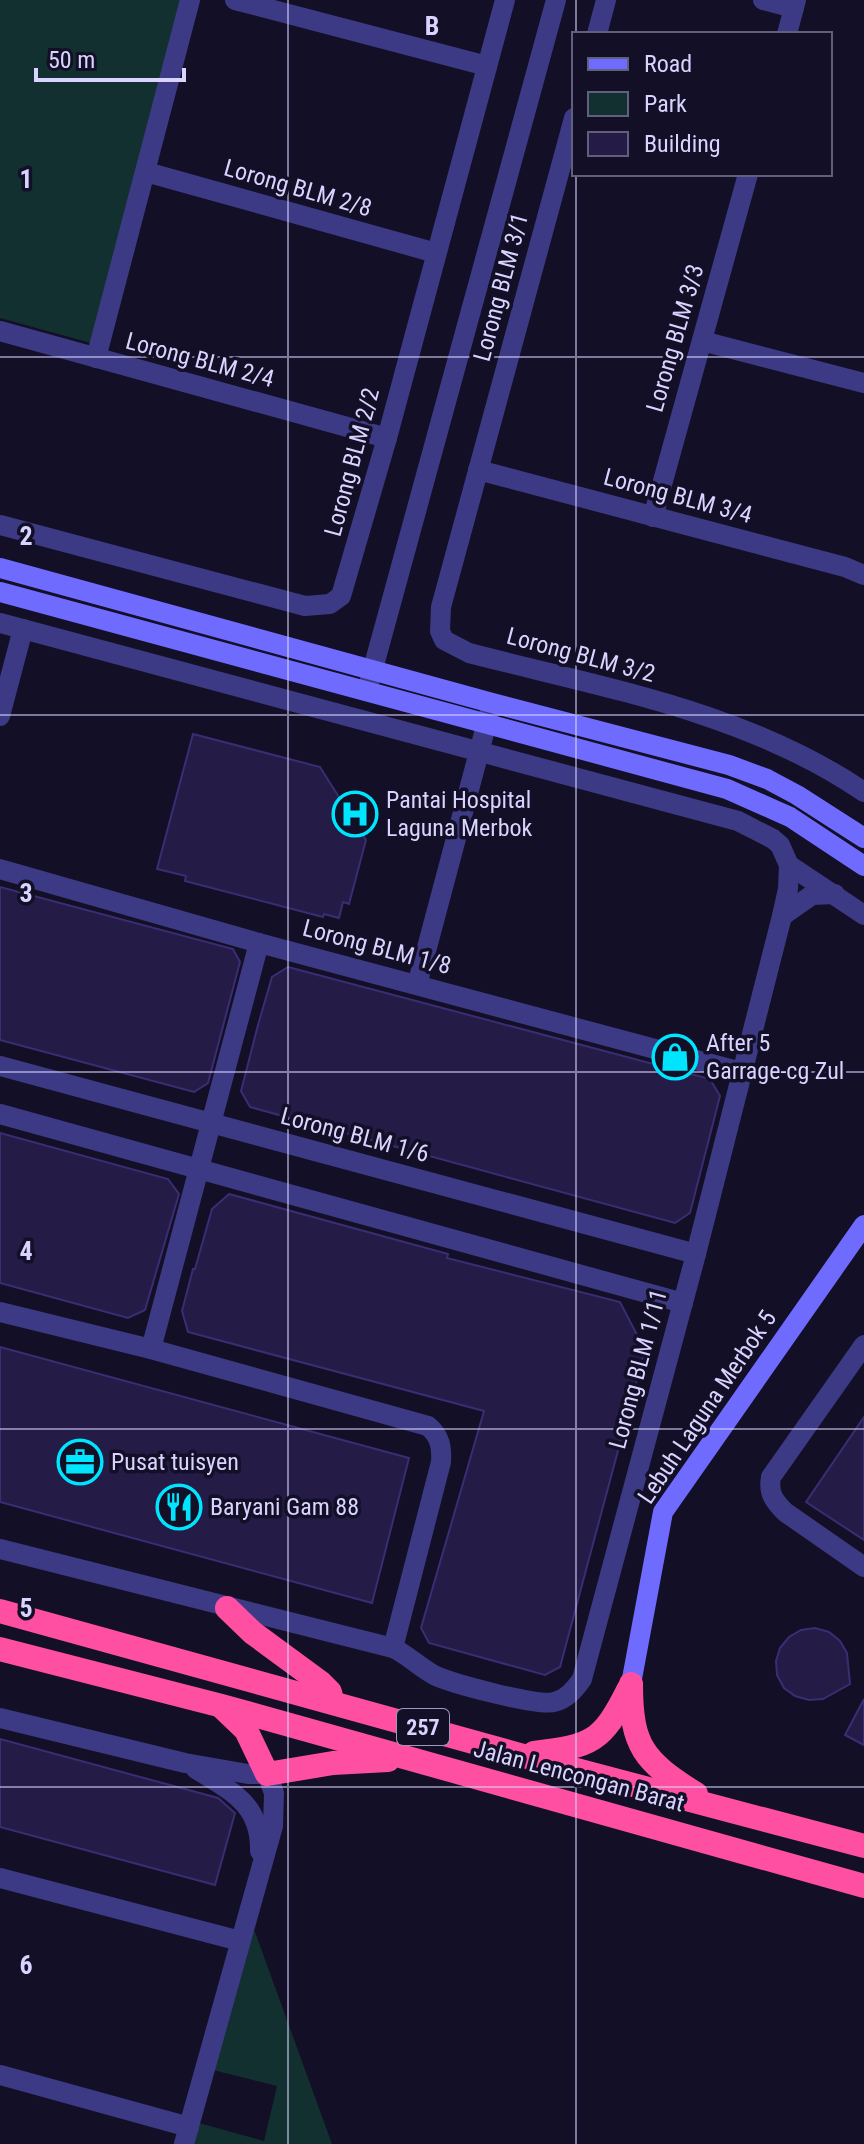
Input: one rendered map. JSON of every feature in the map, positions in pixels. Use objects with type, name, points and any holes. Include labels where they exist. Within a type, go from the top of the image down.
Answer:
[{"type":"highway","points":[[227,1608],[253,1633],[321,1683],[330,1692],[332,1701]]},
{"type":"highway","name":"Jalan Lencongan Barat","points":[[0,1611],[856,1844]]},
{"type":"highway","name":"Jalan Lencongan Barat","points":[[0,1649],[222,1706],[864,1886]]},
{"type":"highway","points":[[520,1755],[566,1749],[590,1742],[613,1720],[631,1684]]},
{"type":"highway","points":[[631,1684],[631,1718],[648,1758],[662,1772],[717,1807]]},
{"type":"highway","points":[[222,1706],[246,1730],[267,1774],[370,1759],[421,1762]]},
{"type":"street","points":[[96,358],[190,0]]},
{"type":"street","points":[[235,0],[487,66]]},
{"type":"street","name":"Lorong BLM 2/2","points":[[0,525],[305,606],[330,604],[341,596],[387,438],[505,0]]},
{"type":"street","points":[[367,691],[556,0]]},
{"type":"street","points":[[598,32],[606,0]]},
{"type":"street","points":[[763,0],[795,4],[788,32]]},
{"type":"street","name":"Lorong BLM 3/1","points":[[478,470],[572,125]]},
{"type":"street","name":"Lorong BLM 2/8","points":[[146,172],[436,253]]},
{"type":"street","name":"Lorong BLM 3/3","points":[[653,517],[747,176]]},
{"type":"street","name":"Lorong BLM 2/4","points":[[0,331],[387,438]]},
{"type":"street","points":[[702,341],[864,383]]},
{"type":"street","name":"Lorong BLM 3/4","points":[[478,470],[845,567],[864,575]]},
{"type":"street","name":"Lorong BLM 3/2","points":[[478,470],[441,607],[440,631],[450,646],[692,711],[744,728],[821,765],[864,792]]},
{"type":"street","points":[[0,568],[374,669],[489,713],[727,789],[790,817],[864,866]]},
{"type":"street","points":[[0,592],[367,691],[489,713],[742,770],[797,795],[864,838]]},
{"type":"street","points":[[0,623],[738,821],[780,845],[789,865],[864,915]]},
{"type":"street","points":[[0,716],[23,629]]},
{"type":"street","points":[[417,985],[489,713]]},
{"type":"street","name":"Lorong BLM 1/11","points":[[0,1549],[393,1648],[437,1676],[541,1704],[552,1703],[576,1688],[582,1679],[696,1254],[782,916],[789,865]]},
{"type":"street","name":"Lorong BLM 1/8","points":[[0,869],[259,943],[741,1072]]},
{"type":"street","points":[[782,916],[812,895],[835,894]]},
{"type":"street","points":[[151,1349],[259,943]]},
{"type":"street","name":"Lorong BLM 1/6","points":[[0,1066],[696,1254]]},
{"type":"street","points":[[0,1114],[683,1303]]},
{"type":"street","name":"Lebuh Laguna Merbok 5","points":[[631,1684],[663,1512],[864,1225]]},
{"type":"street","points":[[0,1312],[418,1421],[436,1432],[441,1442],[441,1462],[393,1648]]},
{"type":"street","points":[[861,1355],[771,1477],[769,1485],[775,1501],[785,1512],[864,1567]]},
{"type":"street","points":[[0,1718],[185,1763],[248,1774],[267,1774],[274,1793],[273,1826],[186,2136],[0,2076]]},
{"type":"street","points":[[185,1763],[236,1794],[252,1813],[260,1833],[259,1875]]},
{"type":"street","points":[[0,1878],[240,1941]]},
{"type":"green space","points":[[0,0],[181,0],[91,343],[0,318]]},
{"type":"green space","points":[[249,1927],[255,1932],[332,2144],[193,2144],[199,2123],[264,2141],[277,2086],[213,2070]]},
{"type":"building","points":[[193,734],[320,767],[366,840],[349,904],[343,902],[339,918],[324,914],[323,917],[185,881],[186,876],[157,869]]},
{"type":"building","points":[[0,887],[233,949],[240,962],[208,1083],[194,1092],[0,1040]]},
{"type":"building","points":[[288,967],[710,1079],[720,1096],[690,1213],[675,1223],[250,1107],[241,1091],[258,1025],[272,977]]},
{"type":"building","points":[[0,1133],[168,1179],[179,1194],[145,1310],[128,1318],[0,1283]]},
{"type":"building","points":[[229,1194],[448,1254],[447,1258],[620,1302],[645,1350],[560,1667],[545,1675],[429,1643],[421,1628],[484,1411],[188,1332],[182,1311],[193,1269],[212,1209]]},
{"type":"building","points":[[0,1347],[409,1458],[372,1603],[0,1502]]},
{"type":"building","points":[[864,1417],[864,1540],[806,1502]]},
{"type":"building","points":[[815,1628],[829,1632],[840,1641],[847,1653],[850,1684],[823,1699],[809,1700],[795,1696],[784,1688],[777,1675],[776,1661],[780,1648],[789,1637],[801,1630]]},
{"type":"building","points":[[864,1699],[864,1745],[845,1735]]},
{"type":"building","points":[[0,1739],[218,1798],[235,1813],[215,1885],[0,1827]]},
{"type":"place","name":"Pantai Hospital Laguna Merbok","points":[[355,814]]},
{"type":"place","name":"After 5 Garrage-cg Zul","points":[[675,1057]]},
{"type":"place","name":"Pusat tuisyen","points":[[80,1462]]},
{"type":"place","name":"Baryani Gam 88","points":[[179,1507]]}]
